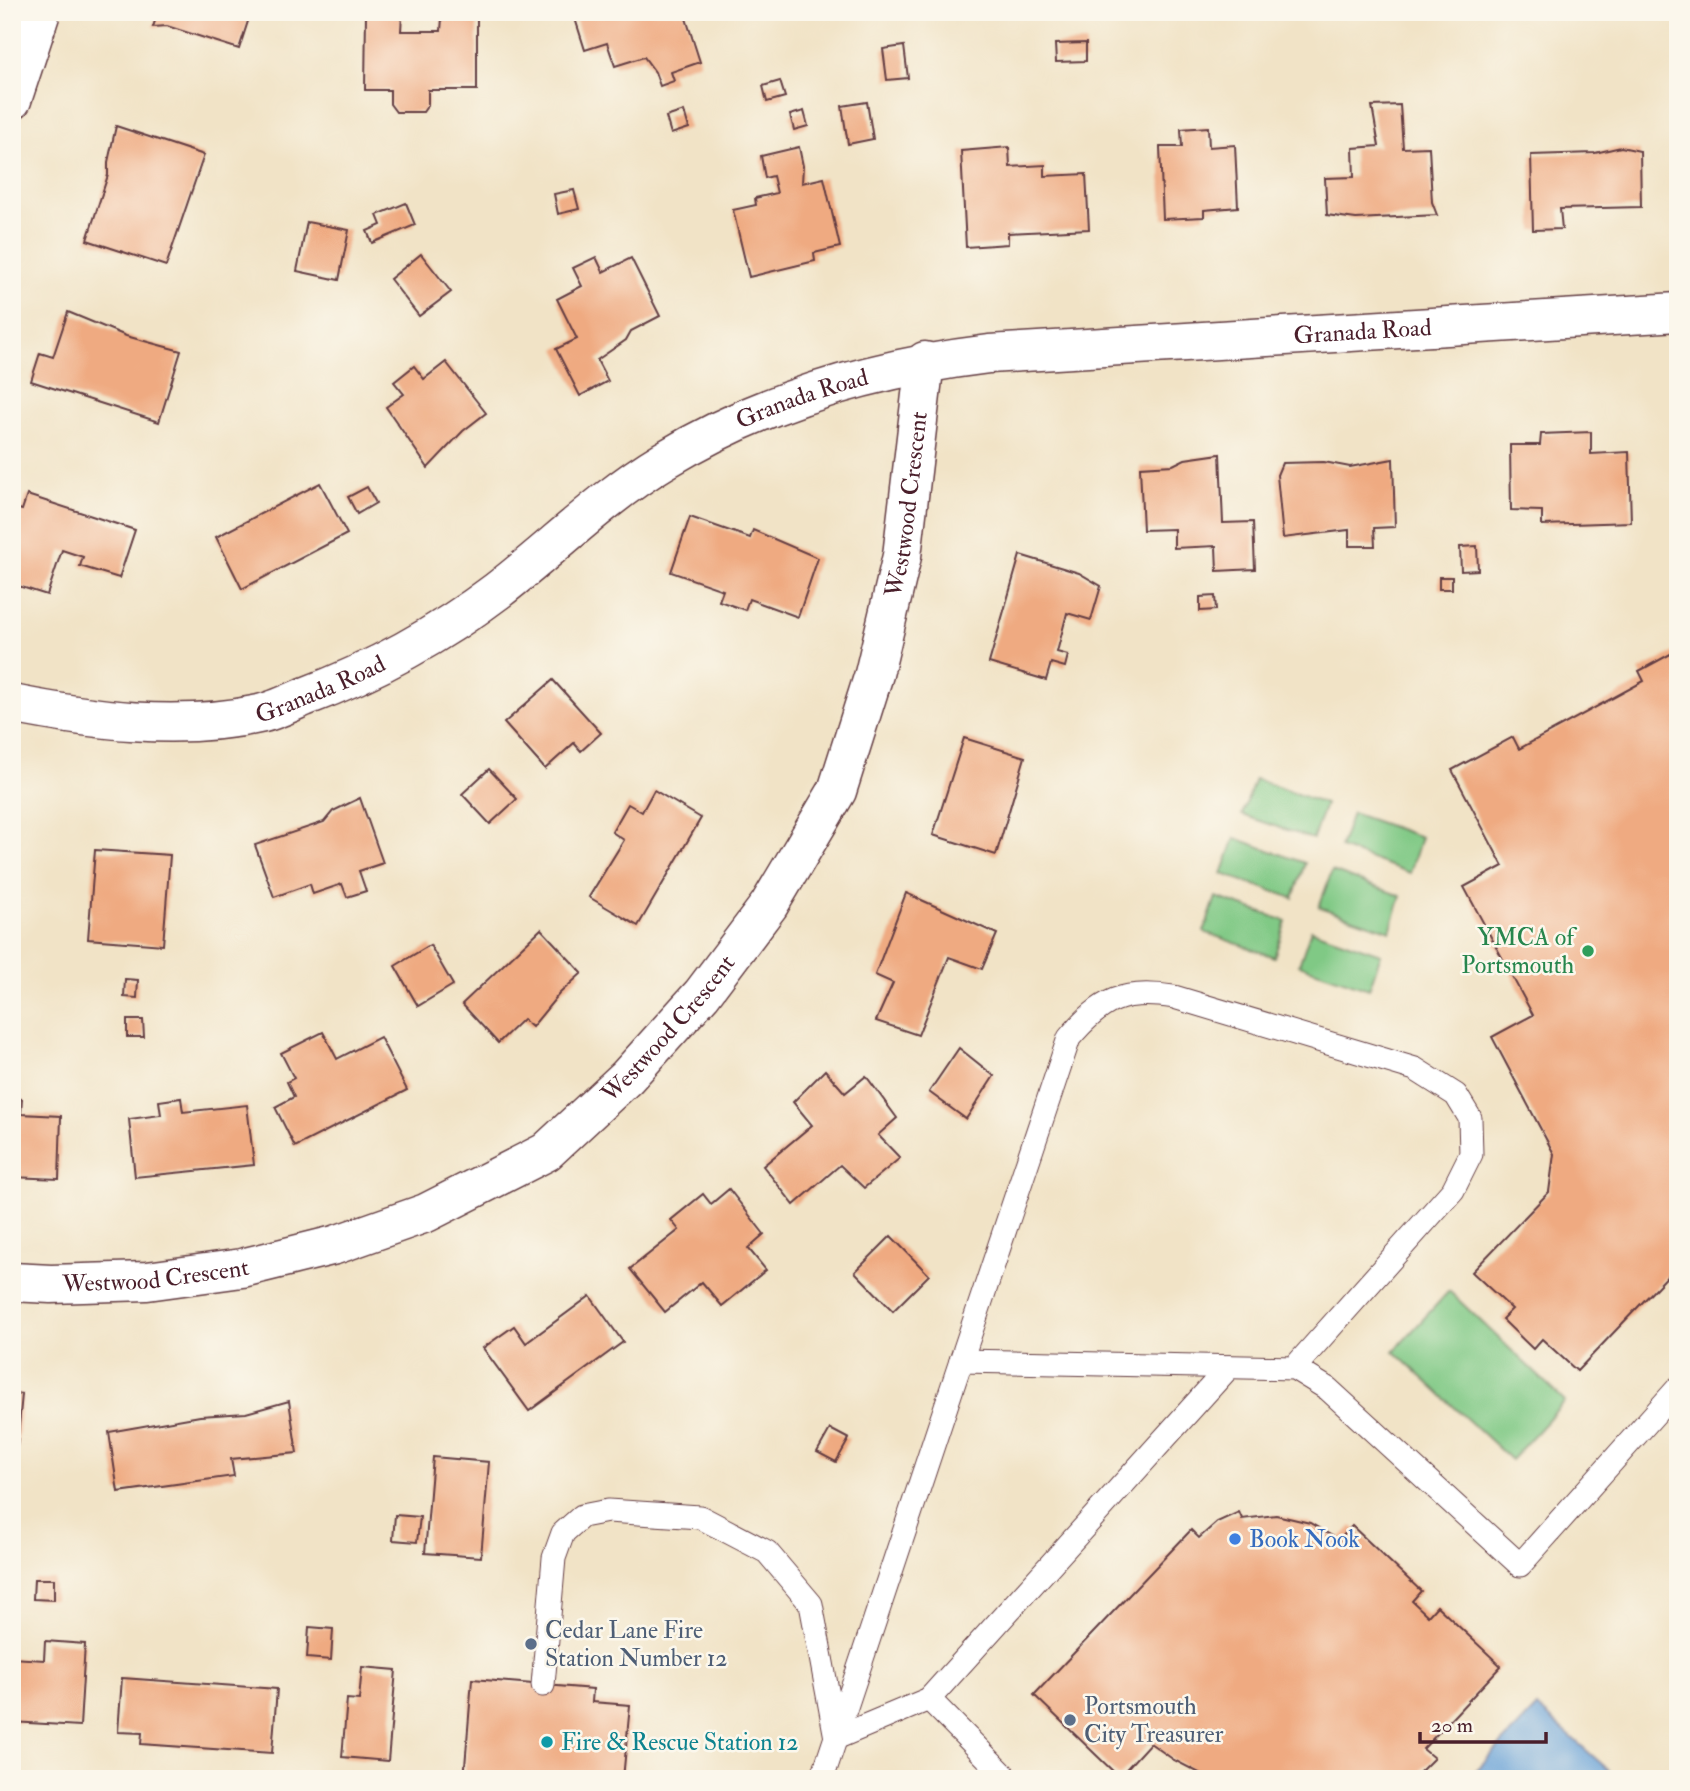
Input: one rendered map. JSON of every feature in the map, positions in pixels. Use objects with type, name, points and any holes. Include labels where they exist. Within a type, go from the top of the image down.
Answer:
[{"type":"street","points":[[12,100],[41,12]]},
{"type":"street","name":"Granada Road","points":[[12,704],[76,717],[153,723],[261,714],[344,682],[439,631],[498,590],[606,500],[663,461],[738,420],[819,388],[925,361],[989,354],[1678,312]]},
{"type":"street","name":"Westwood Crescent","points":[[12,1282],[51,1284],[147,1281],[242,1268],[335,1245],[426,1213],[546,1152],[627,1077],[702,994],[769,905],[837,791],[874,674],[902,556],[925,361]]},
{"type":"lane","points":[[822,1779],[1069,1038],[1091,1012],[1111,1000],[1146,993],[1174,997],[1415,1069],[1456,1095],[1470,1118],[1471,1154],[1453,1190],[1294,1368]]},
{"type":"lane","points":[[961,1361],[1294,1368],[1328,1389],[1520,1565],[1678,1388]]},
{"type":"lane","points":[[836,1738],[929,1699],[1229,1367]]},
{"type":"lane","points":[[543,1685],[554,1558],[563,1533],[582,1516],[608,1511],[700,1517],[767,1552],[811,1604],[836,1738]]},
{"type":"lane","points":[[929,1699],[1008,1779]]},
{"type":"green space","points":[[1255,779],[1325,804],[1313,839],[1242,815]]},
{"type":"green space","points":[[1352,813],[1421,837],[1410,873],[1340,848]]},
{"type":"green space","points":[[1235,838],[1305,863],[1293,898],[1222,874]]},
{"type":"green space","points":[[1332,871],[1401,896],[1390,931],[1319,907]]},
{"type":"green space","points":[[1216,897],[1286,921],[1274,957],[1204,932]]},
{"type":"green space","points":[[1311,930],[1381,954],[1369,989],[1299,965]]},
{"type":"green space","points":[[1449,1291],[1565,1401],[1511,1460],[1394,1351]]},
{"type":"water","points":[[1537,1707],[1619,1779],[1468,1779]]},
{"type":"building","points":[[158,12],[251,12],[239,49],[167,26],[153,27]]},
{"type":"building","points":[[573,12],[684,12],[700,62],[671,72],[674,81],[660,86],[655,72],[644,57],[615,66],[607,43],[585,50]]},
{"type":"building","points":[[366,14],[402,14],[401,31],[441,31],[442,18],[477,19],[477,90],[428,90],[428,105],[423,112],[396,112],[390,104],[390,90],[365,90]]},
{"type":"building","points":[[1086,43],[1086,61],[1056,62],[1055,44]]},
{"type":"building","points":[[904,46],[908,78],[887,80],[883,49]]},
{"type":"building","points":[[780,81],[785,97],[767,102],[763,86]]},
{"type":"building","points":[[867,102],[873,139],[848,144],[842,106]]},
{"type":"building","points":[[1400,105],[1403,148],[1429,147],[1432,202],[1437,215],[1356,219],[1327,215],[1325,178],[1354,177],[1353,148],[1379,146],[1372,106]]},
{"type":"building","points":[[684,111],[689,128],[671,134],[666,117]]},
{"type":"building","points":[[804,111],[808,126],[794,130],[790,115]]},
{"type":"building","points":[[116,126],[204,155],[166,266],[87,240],[108,175]]},
{"type":"building","points":[[1208,127],[1209,147],[1235,145],[1238,207],[1204,210],[1204,217],[1163,219],[1160,147],[1182,147],[1181,129]]},
{"type":"building","points":[[799,147],[803,166],[802,183],[824,178],[840,247],[814,253],[815,261],[749,277],[733,210],[756,205],[755,198],[777,193],[773,176],[765,178],[761,156]]},
{"type":"building","points":[[1009,147],[1010,167],[1045,165],[1045,176],[1086,174],[1089,229],[1008,233],[1008,244],[966,247],[961,151]]},
{"type":"building","points":[[1621,147],[1640,151],[1641,207],[1560,209],[1562,229],[1533,230],[1531,155],[1595,153]]},
{"type":"building","points":[[574,190],[579,209],[558,214],[554,194]]},
{"type":"building","points":[[406,203],[415,225],[372,243],[367,231],[381,225],[377,215]]},
{"type":"building","points":[[307,222],[349,230],[339,280],[297,271]]},
{"type":"building","points":[[421,254],[451,292],[419,316],[390,279]]},
{"type":"building","points":[[596,257],[603,272],[631,258],[660,316],[631,331],[626,340],[597,360],[608,381],[580,396],[556,349],[577,339],[557,299],[582,286],[573,268]]},
{"type":"building","points":[[68,312],[126,336],[181,351],[159,422],[31,381],[40,353],[53,357]]},
{"type":"building","points":[[446,362],[486,413],[463,431],[428,468],[386,407],[404,394],[394,382],[414,366],[424,379]]},
{"type":"building","points":[[1591,432],[1591,454],[1629,452],[1631,522],[1542,525],[1542,511],[1511,510],[1510,445],[1540,445],[1541,434]]},
{"type":"building","points":[[1220,454],[1223,523],[1253,522],[1255,569],[1217,571],[1216,546],[1174,548],[1174,529],[1143,530],[1140,467],[1173,465],[1185,459]]},
{"type":"building","points":[[1393,459],[1395,527],[1374,528],[1375,546],[1349,546],[1349,530],[1283,538],[1277,475],[1282,463],[1324,462],[1350,467]]},
{"type":"building","points":[[320,483],[347,534],[242,589],[216,537]]},
{"type":"building","points":[[367,487],[376,503],[357,514],[348,497]]},
{"type":"building","points":[[27,495],[135,530],[119,578],[80,566],[83,557],[62,550],[47,595],[12,584],[12,507],[22,510]]},
{"type":"building","points":[[690,517],[750,538],[753,530],[818,558],[798,617],[749,599],[745,610],[719,601],[723,590],[671,572]]},
{"type":"building","points":[[1477,546],[1478,570],[1461,571],[1460,547]]},
{"type":"building","points":[[1020,555],[1079,573],[1101,586],[1091,620],[1067,613],[1057,652],[1068,655],[1065,667],[1051,663],[1046,680],[989,663]]},
{"type":"building","points":[[1439,577],[1452,577],[1452,589],[1439,589]]},
{"type":"building","points":[[1215,596],[1216,610],[1200,611],[1200,597]]},
{"type":"building","name":"YMCA of Portsmouth","points":[[1678,650],[1678,1103],[1674,1106],[1678,1114],[1678,1265],[1577,1371],[1542,1339],[1533,1349],[1502,1319],[1512,1309],[1472,1272],[1549,1192],[1554,1154],[1492,1037],[1533,1015],[1464,887],[1503,866],[1452,770],[1513,737],[1519,749],[1644,681],[1639,671]]},
{"type":"building","points":[[553,680],[601,733],[581,751],[574,743],[545,769],[504,723]]},
{"type":"building","points":[[964,738],[1025,757],[996,855],[933,835]]},
{"type":"building","points":[[489,769],[517,799],[490,824],[462,794]]},
{"type":"building","points":[[654,790],[701,818],[638,926],[589,897],[624,840],[612,832],[628,804],[642,812]]},
{"type":"building","points":[[360,798],[383,863],[359,871],[366,891],[347,897],[342,884],[313,894],[310,884],[274,897],[255,845],[324,822],[333,811]]},
{"type":"building","points":[[95,850],[170,855],[163,945],[88,939]]},
{"type":"building","points":[[906,893],[997,934],[982,969],[949,957],[918,1035],[876,1021],[893,983],[875,975]]},
{"type":"building","points":[[541,929],[582,973],[559,994],[532,1027],[523,1019],[498,1043],[462,1004]]},
{"type":"building","points":[[430,945],[453,985],[418,1006],[395,966]]},
{"type":"building","points":[[125,979],[138,980],[137,998],[124,997]]},
{"type":"building","points":[[127,1020],[143,1020],[144,1037],[127,1037]]},
{"type":"building","points":[[323,1032],[337,1059],[380,1037],[407,1090],[295,1147],[275,1107],[294,1097],[287,1082],[294,1078],[281,1053]]},
{"type":"building","points":[[959,1048],[994,1076],[966,1119],[929,1092]]},
{"type":"building","points":[[825,1070],[845,1093],[866,1076],[897,1118],[878,1135],[900,1158],[864,1188],[840,1165],[794,1205],[763,1166],[812,1125],[793,1102]]},
{"type":"building","points":[[12,1098],[22,1099],[21,1114],[61,1116],[59,1179],[12,1177]]},
{"type":"building","points":[[181,1098],[183,1112],[247,1105],[254,1165],[135,1177],[129,1119],[161,1115],[159,1101]]},
{"type":"building","points":[[729,1189],[764,1234],[748,1248],[766,1270],[722,1306],[702,1282],[665,1312],[630,1269],[679,1230],[671,1220],[703,1194],[711,1204]]},
{"type":"building","points":[[891,1236],[929,1275],[893,1311],[855,1272]]},
{"type":"building","points":[[590,1296],[623,1342],[529,1411],[483,1348],[514,1326],[526,1343]]},
{"type":"building","points":[[12,1393],[22,1394],[16,1458],[12,1458]]},
{"type":"building","points":[[289,1401],[297,1453],[231,1459],[234,1476],[118,1492],[109,1432],[200,1416],[246,1413]]},
{"type":"building","points":[[830,1429],[849,1439],[836,1462],[817,1452]]},
{"type":"building","points":[[433,1457],[489,1462],[481,1557],[425,1553]]},
{"type":"building","points":[[1239,1512],[1242,1519],[1276,1515],[1310,1523],[1339,1540],[1352,1526],[1421,1591],[1412,1601],[1428,1616],[1437,1606],[1501,1666],[1423,1749],[1434,1758],[1413,1779],[1211,1779],[1174,1760],[1150,1743],[1119,1777],[1034,1695],[1191,1530],[1199,1538],[1217,1522]]},
{"type":"building","points":[[395,1515],[420,1517],[417,1542],[393,1540]]},
{"type":"building","points":[[34,1579],[54,1579],[54,1600],[33,1599]]},
{"type":"building","points":[[309,1627],[333,1629],[331,1660],[307,1658]]},
{"type":"building","points":[[45,1641],[85,1644],[80,1726],[12,1722],[12,1658],[44,1660]]},
{"type":"building","points":[[362,1667],[396,1670],[388,1761],[342,1757],[347,1699],[359,1700]]},
{"type":"building","points":[[122,1678],[277,1689],[272,1753],[141,1744],[142,1733],[118,1732]]},
{"type":"building","name":"Fire & Rescue Station 12","points":[[472,1679],[593,1689],[592,1702],[630,1705],[623,1779],[464,1779]]},
{"type":"place","name":"YMCA of Portsmouth","points":[[1588,951]]},
{"type":"place","name":"Book Nook","points":[[1235,1539]]},
{"type":"place","name":"Cedar Lane Fire Station Number 12","points":[[531,1644]]},
{"type":"place","name":"Portsmouth City Treasurer","points":[[1070,1720]]},
{"type":"place","name":"Fire & Rescue Station 12","points":[[547,1742]]}]
